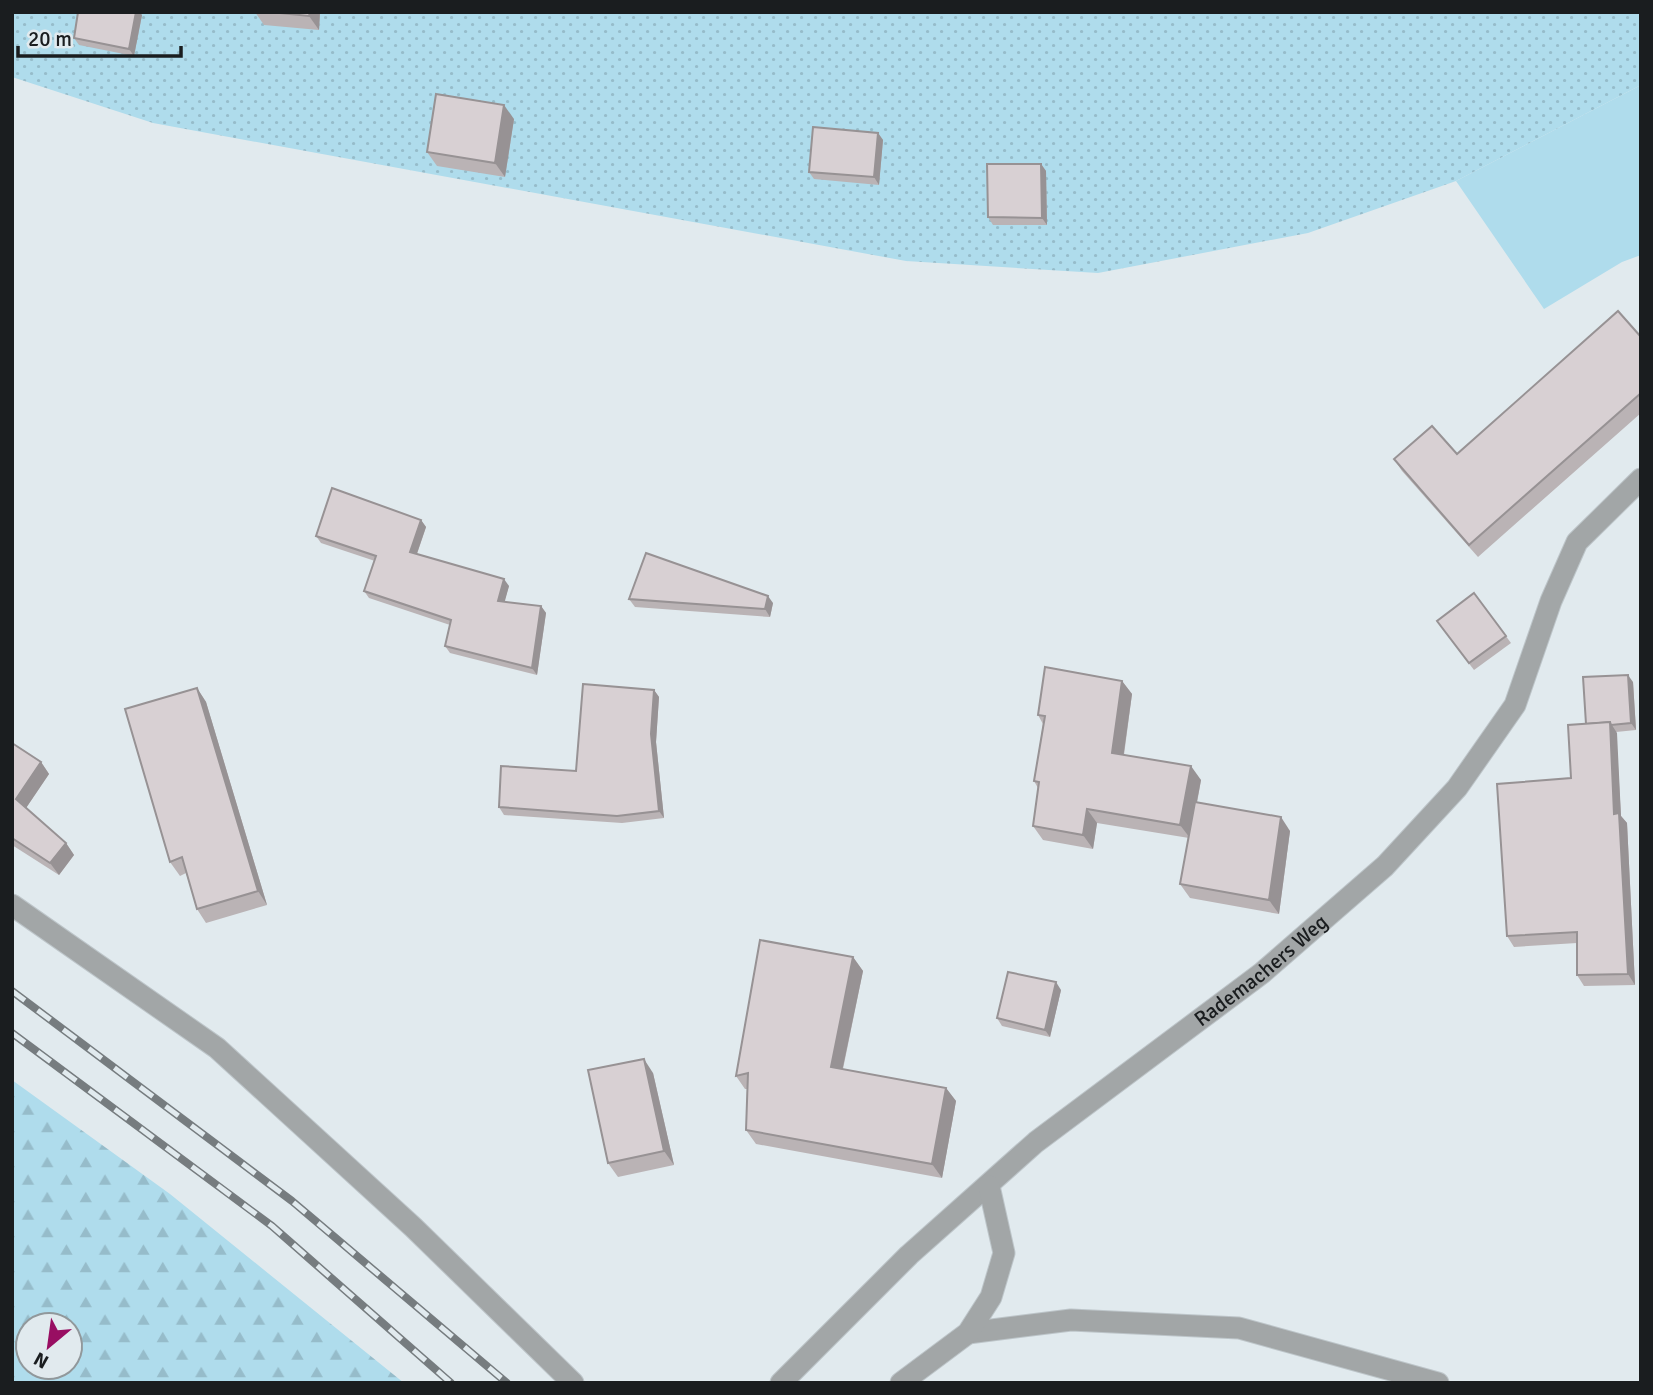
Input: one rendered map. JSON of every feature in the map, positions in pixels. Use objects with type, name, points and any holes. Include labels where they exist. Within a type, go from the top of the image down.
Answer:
[{"type":"street","name":"Rademachers Weg","points":[[781,1383],[909,1255],[1036,1142],[1272,964],[1385,866],[1457,788],[1515,705],[1551,601],[1577,542],[1623,493],[1641,479]]},
{"type":"street","points":[[12,905],[217,1048],[414,1227],[573,1383]]},
{"type":"street","points":[[901,1383],[968,1333],[991,1297],[1004,1253],[989,1186]]},
{"type":"street","points":[[968,1333],[1071,1320],[1239,1328],[1438,1383]]},
{"type":"green space","points":[[12,12],[1641,12],[1641,85],[1456,181],[1308,233],[1098,273],[906,261],[153,123],[12,77]]},
{"type":"green space","points":[[1641,85],[1641,255],[1622,262],[1544,309],[1456,181]]},
{"type":"green space","points":[[12,1080],[170,1194],[404,1383],[12,1383]]},
{"type":"building","points":[[78,12],[136,12],[129,49],[74,38]]},
{"type":"building","points":[[270,12],[310,12],[309,16]]},
{"type":"building","points":[[436,94],[504,105],[495,163],[427,152]]},
{"type":"building","points":[[813,127],[878,133],[874,177],[809,172]]},
{"type":"building","points":[[987,164],[1041,164],[1042,218],[988,217]]},
{"type":"building","points":[[1618,311],[1641,337],[1641,393],[1469,545],[1394,459],[1432,426],[1457,454]]},
{"type":"building","points":[[332,488],[421,520],[410,552],[504,579],[498,601],[541,606],[532,668],[445,646],[451,620],[364,591],[376,556],[316,536]]},
{"type":"building","points":[[646,553],[768,596],[765,609],[629,599]]},
{"type":"building","points":[[1474,593],[1506,636],[1469,663],[1437,621]]},
{"type":"building","points":[[1045,667],[1122,681],[1112,753],[1191,766],[1180,825],[1087,809],[1083,835],[1033,826],[1039,782],[1034,781],[1045,716],[1038,715]]},
{"type":"building","points":[[1628,675],[1631,723],[1586,724],[1583,677]]},
{"type":"building","points":[[583,684],[654,690],[651,734],[659,811],[617,816],[499,807],[501,766],[576,771]]},
{"type":"building","points":[[197,688],[258,891],[197,909],[182,857],[170,862],[125,709]]},
{"type":"building","points":[[1610,722],[1614,814],[1619,813],[1628,974],[1577,975],[1577,932],[1507,936],[1497,784],[1571,778],[1568,725]]},
{"type":"building","points":[[12,743],[41,762],[16,799],[66,843],[50,863],[12,838]]},
{"type":"building","points":[[1195,802],[1281,817],[1269,900],[1180,884]]},
{"type":"building","points":[[760,940],[853,957],[831,1067],[946,1088],[932,1164],[746,1130],[748,1073],[736,1076]]},
{"type":"building","points":[[1008,972],[1056,982],[1045,1030],[997,1018]]},
{"type":"building","points":[[644,1059],[664,1151],[608,1163],[588,1070]]},
{"type":"railway","points":[[12,991],[292,1201],[507,1383]]},
{"type":"railway","points":[[12,1033],[272,1226],[451,1383]]}]
